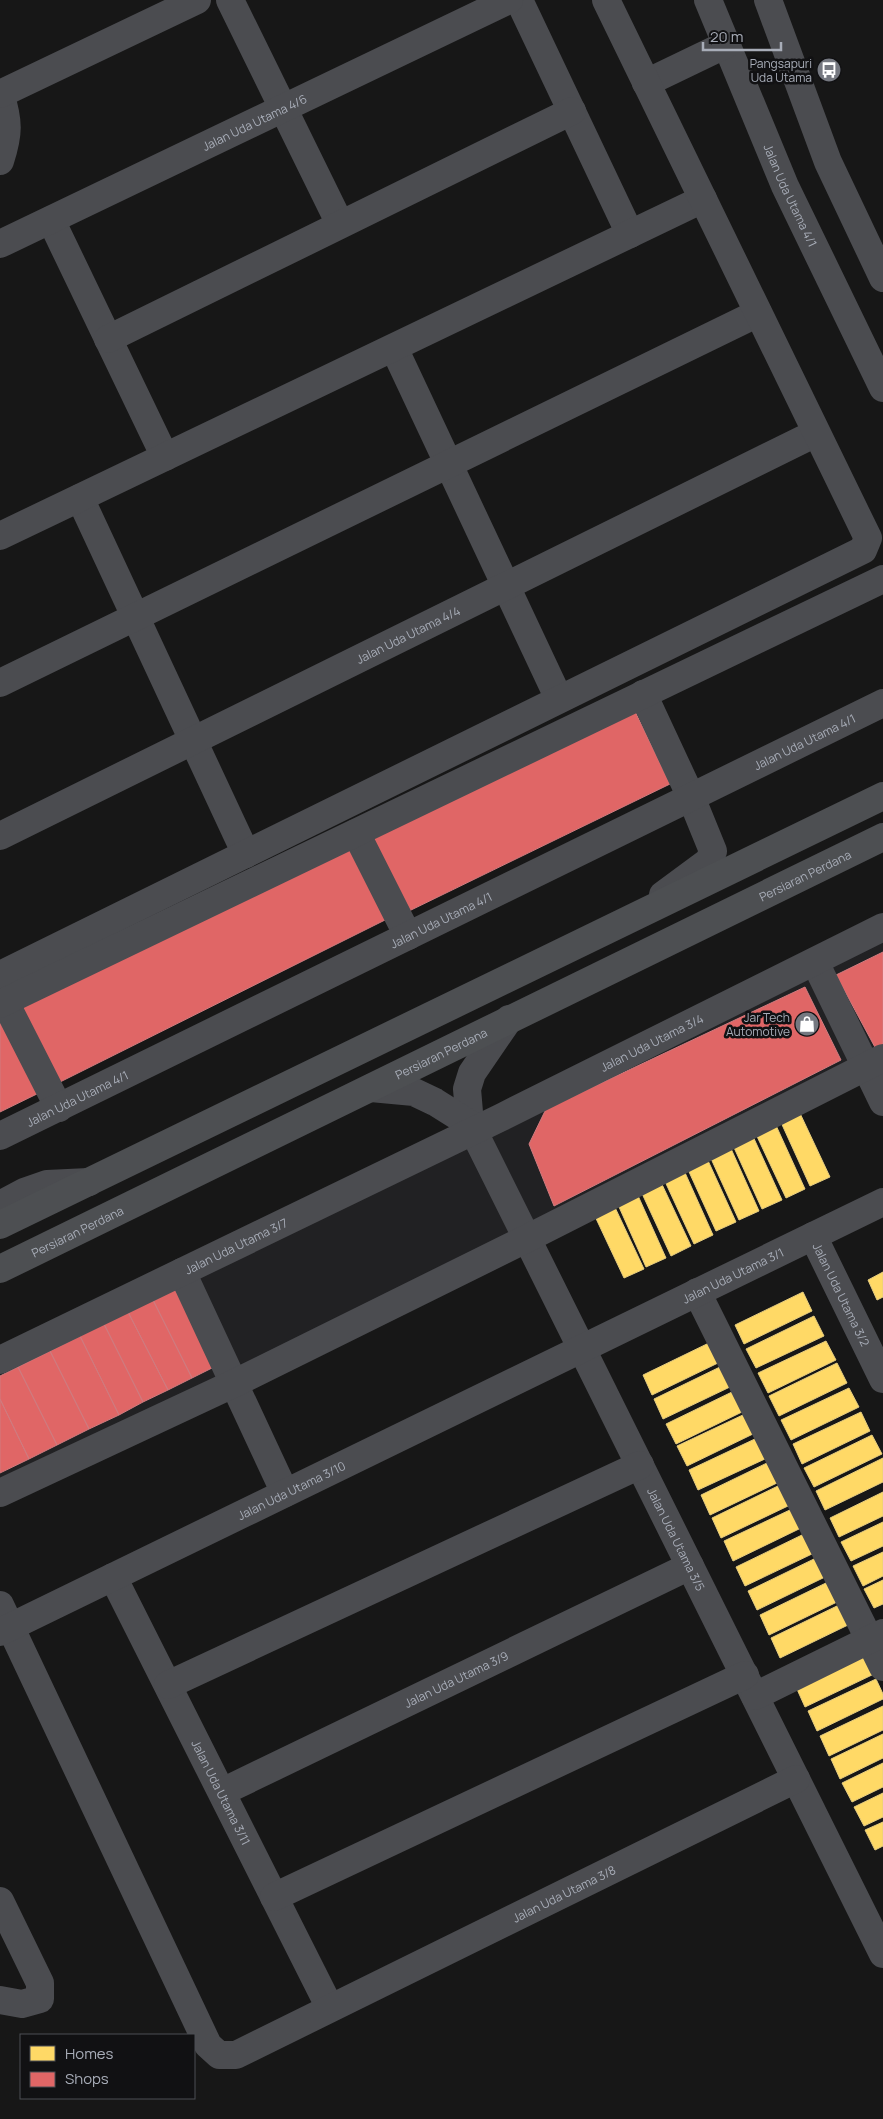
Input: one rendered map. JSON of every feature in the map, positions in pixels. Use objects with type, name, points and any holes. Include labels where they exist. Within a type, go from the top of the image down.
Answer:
[{"type":"main road","points":[[0,1225],[883,796]]},
{"type":"main road","name":"Persiaran Perdana","points":[[0,1269],[883,837]]},
{"type":"street","points":[[0,161],[5,146],[8,126],[0,94],[196,0]]},
{"type":"street","points":[[230,0],[340,224]]},
{"type":"street","name":"Jalan Uda Utama 4/6","points":[[0,244],[509,0]]},
{"type":"street","points":[[520,0],[630,234]]},
{"type":"street","points":[[0,975],[863,550],[868,538],[606,0]]},
{"type":"street","name":"Jalan Uda Utama 4/1","points":[[708,0],[785,186],[883,388]]},
{"type":"street","points":[[768,0],[828,162],[883,278]]},
{"type":"street","points":[[646,83],[727,44]]},
{"type":"street","points":[[108,339],[572,111]]},
{"type":"street","points":[[0,536],[703,199]]},
{"type":"street","points":[[51,220],[165,457]]},
{"type":"street","points":[[0,683],[758,313]]},
{"type":"street","points":[[394,348],[505,587],[560,699]]},
{"type":"street","name":"Jalan Uda Utama 4/4","points":[[0,836],[816,433]]},
{"type":"street","points":[[80,498],[246,854]]},
{"type":"street","points":[[59,1108],[3,1003],[883,578]]},
{"type":"street","points":[[634,917],[709,862],[713,850],[691,797],[643,694]]},
{"type":"street","name":"Jalan Uda Utama 4/1","points":[[0,1136],[883,703]]},
{"type":"street","points":[[356,833],[408,936]]},
{"type":"street","name":"Jalan Uda Utama 3/4","points":[[472,1127],[883,927]]},
{"type":"street","points":[[814,962],[874,1062],[883,1102]]},
{"type":"street","points":[[472,1127],[466,1089],[472,1073],[509,1019]]},
{"type":"street","points":[[0,1493],[235,1383],[528,1238],[874,1062]]},
{"type":"street","points":[[371,1088],[414,1092],[435,1102],[472,1127]]},
{"type":"street","name":"Jalan Uda Utama 3/5","points":[[472,1127],[883,1954]]},
{"type":"street","name":"Jalan Uda Utama 3/7","points":[[0,1360],[182,1272],[472,1127]]},
{"type":"street","points":[[0,1205],[24,1192],[47,1184],[89,1182]]},
{"type":"street","name":"Jalan Uda Utama 3/1","points":[[582,1349],[883,1202]]},
{"type":"street","name":"Jalan Uda Utama 3/2","points":[[813,1236],[883,1379]]},
{"type":"street","points":[[182,1272],[285,1493]]},
{"type":"street","points":[[698,1292],[876,1637],[883,1668]]},
{"type":"street","name":"Jalan Uda Utama 3/10","points":[[3,1621],[114,1577],[582,1349]]},
{"type":"street","points":[[168,1685],[640,1465]]},
{"type":"street","name":"Jalan Uda Utama 3/9","points":[[222,1792],[690,1566]]},
{"type":"street","name":"Jalan Uda Utama 3/11","points":[[114,1577],[330,2008]]},
{"type":"street","name":"Jalan Uda Utama 3/8","points":[[3,1621],[208,2045],[219,2055],[236,2055],[796,1779]]},
{"type":"street","points":[[274,1897],[750,1686],[876,1637]]},
{"type":"street","points":[[0,1901],[40,1983],[40,1999],[22,2004],[0,2000]]},
{"type":"shaded area","points":[[883,937],[883,1066],[0,1499],[0,1370]]},
{"type":"building: Homes","points":[[798,1109],[830,1177],[810,1186],[779,1118]]},
{"type":"building: Homes","points":[[774,1121],[805,1189],[786,1198],[754,1130]]},
{"type":"building: Homes","points":[[751,1132],[782,1200],[762,1209],[731,1141]]},
{"type":"building: Homes","points":[[728,1142],[759,1211],[739,1220],[708,1152]]},
{"type":"building: Homes","points":[[705,1154],[736,1222],[716,1231],[685,1163]]},
{"type":"building: Homes","points":[[682,1166],[713,1235],[694,1244],[662,1175]]},
{"type":"building: Homes","points":[[659,1178],[691,1246],[671,1256],[639,1187]]},
{"type":"building: Homes","points":[[635,1189],[666,1258],[646,1267],[615,1198]]},
{"type":"building: Homes","points":[[612,1201],[644,1269],[624,1278],[592,1210]]},
{"type":"building: Homes","points":[[883,1272],[883,1297],[877,1300],[868,1280]]},
{"type":"building: Homes","points":[[803,1292],[812,1311],[744,1344],[735,1325]]},
{"type":"building: Homes","points":[[814,1316],[824,1336],[756,1368],[746,1349]]},
{"type":"building: Homes","points":[[826,1341],[836,1360],[768,1393],[758,1373]]},
{"type":"building: Homes","points":[[711,1342],[720,1362],[652,1395],[643,1375]]},
{"type":"building: Homes","points":[[837,1363],[847,1383],[779,1416],[769,1396]]},
{"type":"building: Homes","points":[[722,1366],[732,1386],[663,1419],[654,1399]]},
{"type":"building: Homes","points":[[849,1388],[859,1407],[791,1440],[781,1420]]},
{"type":"building: Homes","points":[[734,1391],[744,1411],[676,1444],[666,1424]]},
{"type":"building: Homes","points":[[861,1412],[870,1431],[802,1464],[793,1444]]},
{"type":"building: Homes","points":[[745,1414],[755,1433],[687,1466],[677,1446]]},
{"type":"building: Homes","points":[[872,1435],[882,1454],[814,1487],[804,1468]]},
{"type":"building: Homes","points":[[757,1438],[767,1458],[698,1490],[689,1470]]},
{"type":"building: Homes","points":[[883,1458],[883,1482],[825,1510],[816,1491]]},
{"type":"building: Homes","points":[[769,1462],[779,1482],[710,1515],[701,1495]]},
{"type":"building: Homes","points":[[780,1485],[790,1505],[721,1538],[712,1518]]},
{"type":"building: Homes","points":[[883,1492],[883,1516],[839,1537],[830,1518]]},
{"type":"building: Homes","points":[[792,1509],[801,1528],[733,1561],[724,1541]]},
{"type":"building: Homes","points":[[883,1522],[883,1546],[851,1561],[841,1542]]},
{"type":"building: Homes","points":[[804,1534],[814,1553],[745,1586],[736,1567]]},
{"type":"building: Homes","points":[[883,1552],[883,1576],[863,1586],[853,1566]]},
{"type":"building: Homes","points":[[816,1558],[825,1577],[757,1610],[748,1591]]},
{"type":"building: Homes","points":[[883,1580],[883,1604],[874,1608],[864,1589]]},
{"type":"building: Homes","points":[[828,1582],[837,1602],[769,1635],[760,1615]]},
{"type":"building: Homes","points":[[839,1605],[848,1625],[780,1658],[771,1638]]},
{"type":"building: Homes","points":[[864,1655],[874,1674],[805,1707],[796,1687]]},
{"type":"building: Homes","points":[[876,1679],[883,1694],[883,1699],[817,1731],[808,1711]]},
{"type":"building: Homes","points":[[883,1706],[883,1730],[829,1756],[820,1736]]},
{"type":"building: Homes","points":[[883,1734],[883,1758],[840,1779],[831,1759]]},
{"type":"building: Homes","points":[[883,1763],[883,1787],[852,1802],[842,1783]]},
{"type":"building: Homes","points":[[883,1793],[883,1817],[864,1826],[854,1807]]},
{"type":"building: Homes","points":[[883,1822],[883,1846],[875,1850],[865,1830]]},
{"type":"building: Shops","points":[[632,705],[670,784],[409,911],[370,832]]},
{"type":"building: Shops","points":[[350,839],[389,918],[58,1083],[19,1004]]},
{"type":"building: Shops","points":[[883,952],[883,1048],[877,1051],[836,975]]},
{"type":"building: Shops","points":[[805,987],[841,1060],[554,1206],[529,1144],[546,1109]]},
{"type":"building: Shops","points":[[0,1014],[43,1091],[0,1112]]},
{"type":"building: Shops","points":[[175,1289],[214,1367],[192,1378],[153,1300]]},
{"type":"building: Shops","points":[[153,1300],[192,1378],[168,1390],[128,1312]]},
{"type":"building: Shops","points":[[128,1312],[168,1390],[143,1402],[104,1324]]},
{"type":"building: Shops","points":[[104,1324],[143,1402],[119,1415],[80,1336]]},
{"type":"building: Shops","points":[[80,1336],[119,1415],[89,1429],[50,1351]]},
{"type":"building: Shops","points":[[50,1351],[89,1429],[57,1445],[18,1367]]},
{"type":"building: Shops","points":[[18,1367],[57,1445],[29,1459],[0,1399],[0,1376]]},
{"type":"building: Shops","points":[[0,1399],[29,1459],[0,1473]]},
{"type":"place","name":"Pangsapuri Uda Utama","points":[[829,70]]},
{"type":"place","name":"Jar Tech Automotive","points":[[807,1024]]}]
